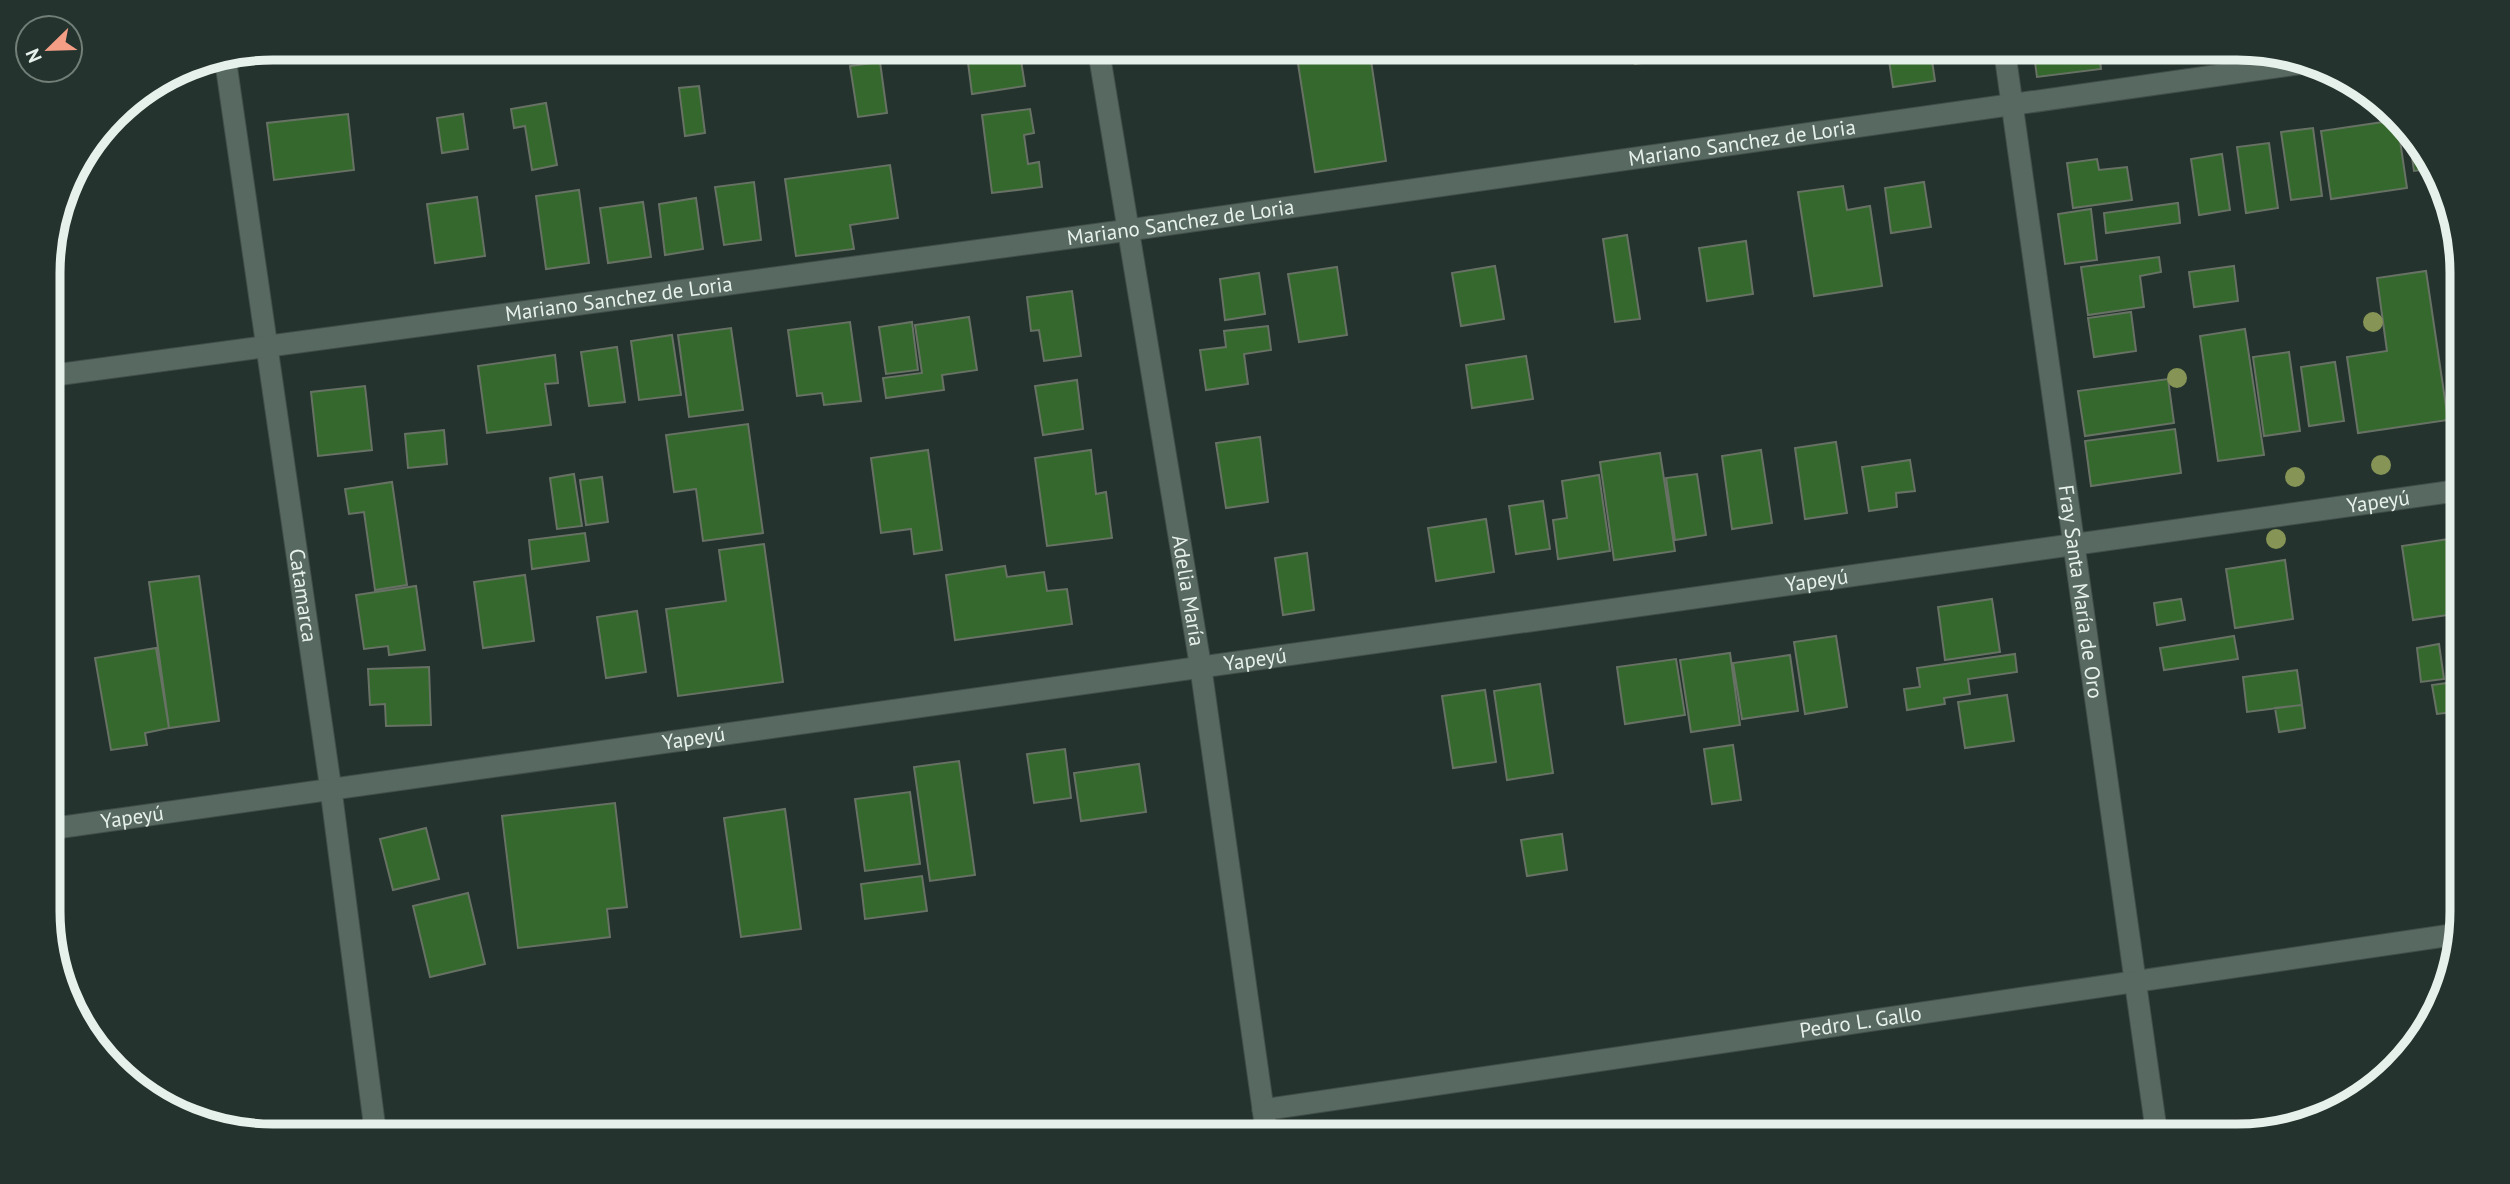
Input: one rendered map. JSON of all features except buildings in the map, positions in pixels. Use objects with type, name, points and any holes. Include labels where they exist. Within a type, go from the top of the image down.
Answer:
[{"type":"street","name":"Adelia María","points":[[1100,60],[1201,669],[1265,1124]]},
{"type":"street","name":"Fray Santa María de Oro","points":[[2006,60],[2155,1124]]},
{"type":"street","name":"Catamarca","points":[[226,65],[331,790],[374,1125]]},
{"type":"street","name":"Mariano Sanchez de Loria","points":[[60,374],[1129,230],[2286,66]]},
{"type":"street","name":"Yapeyú","points":[[60,827],[2450,492]]},
{"type":"street","name":"Pedro L. Gallo","points":[[1263,1110],[2449,935]]}]
